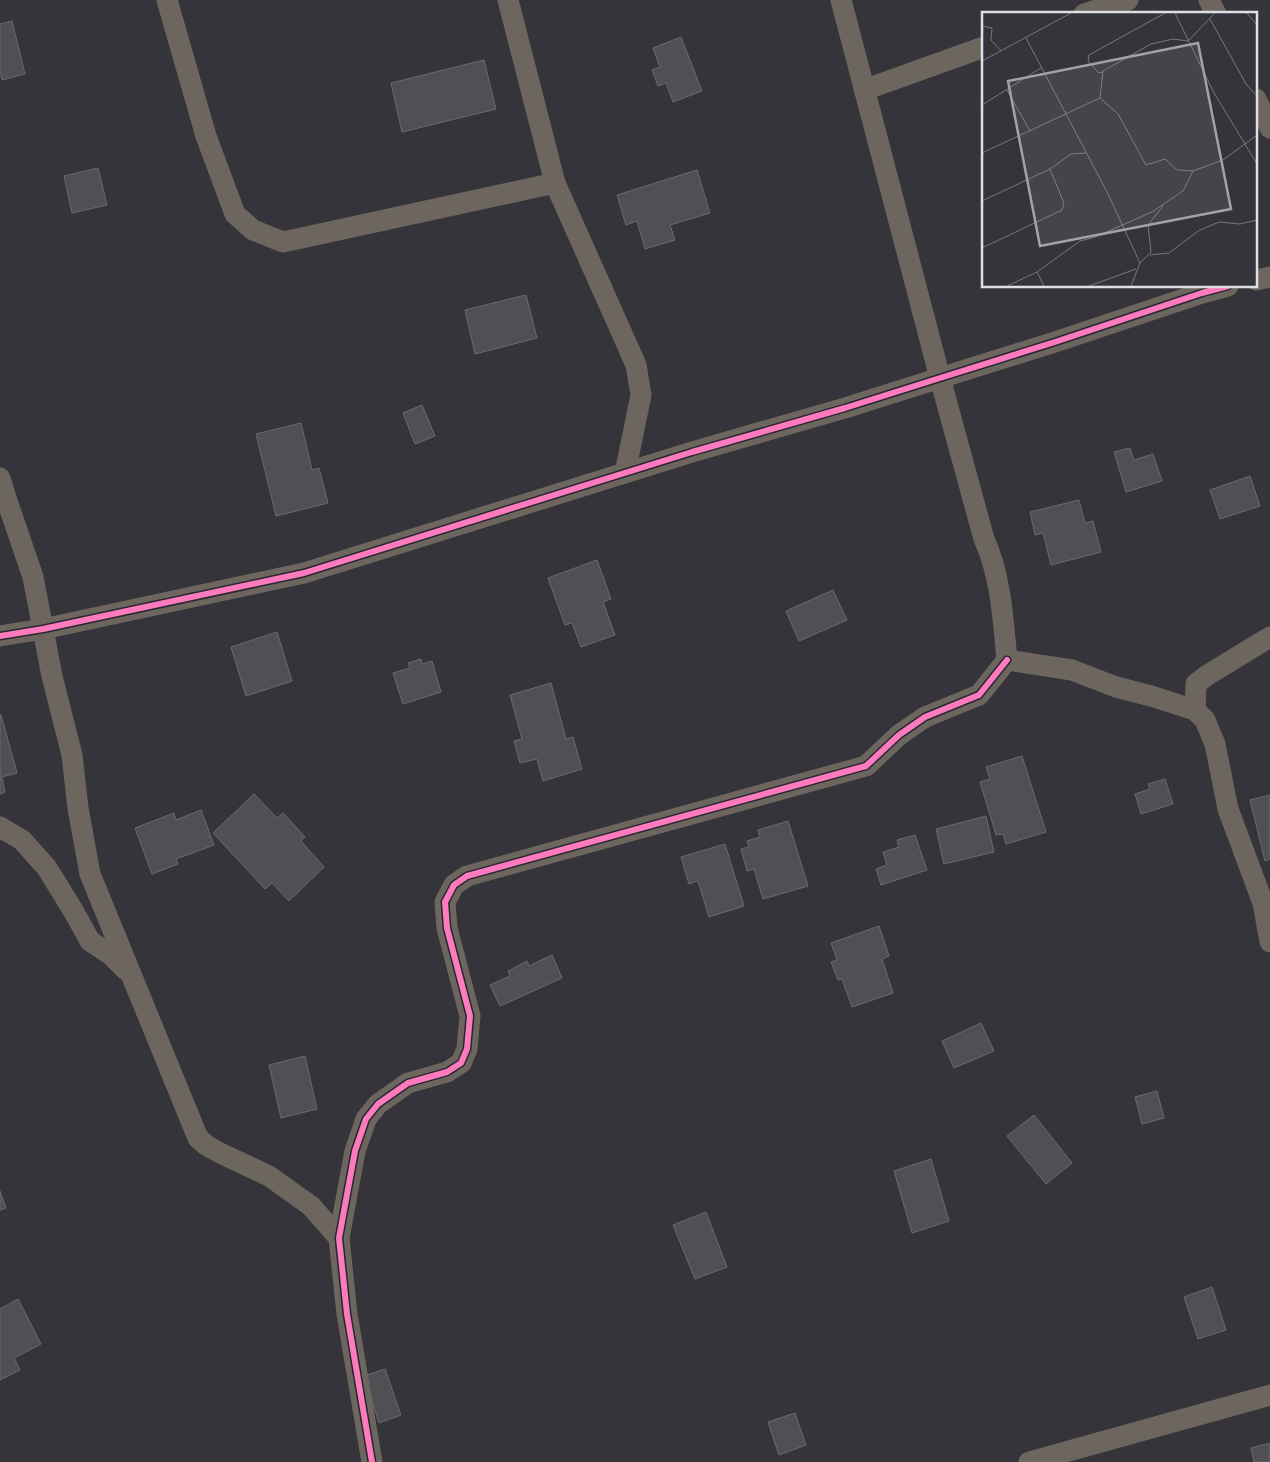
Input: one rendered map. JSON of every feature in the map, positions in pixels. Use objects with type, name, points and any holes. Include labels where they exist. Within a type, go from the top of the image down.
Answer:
[{"type":"street","points":[[167,0],[206,136],[235,214],[253,230],[283,242],[555,183]]},
{"type":"street","points":[[508,0],[555,183],[636,365],[641,395],[625,473]]},
{"type":"street","points":[[372,1462],[346,1314],[339,1238],[355,1151],[366,1119],[378,1104],[408,1083],[447,1072],[461,1063],[466,1049],[470,1016],[446,920],[445,902],[454,885],[467,876],[866,766],[899,735],[925,717],[979,695],[1007,660],[1000,597],[992,556],[984,539],[940,378],[841,0]]},
{"type":"street","points":[[1090,12],[1128,0]]},
{"type":"street","points":[[1210,0],[1215,12]]},
{"type":"street","points":[[864,90],[982,48]]},
{"type":"street","points":[[1258,103],[1270,128]]},
{"type":"street","points":[[0,636],[43,629],[304,573],[692,452],[845,408],[1219,288]]},
{"type":"street","points":[[0,478],[33,577],[52,676],[72,755],[78,808],[90,874],[198,1138],[220,1153],[270,1176],[311,1206],[339,1238]]},
{"type":"street","points":[[1195,710],[1196,684],[1270,637]]},
{"type":"street","points":[[1007,660],[1072,670],[1116,687],[1195,710],[1205,720],[1216,744],[1228,809],[1263,903],[1270,942]]},
{"type":"street","points":[[0,827],[22,840],[47,868],[90,940],[111,955],[132,976]]},
{"type":"street","points":[[1029,1462],[1270,1395]]},
{"type":"building","points":[[12,21],[25,74],[2,80],[0,70],[0,24]]},
{"type":"building","points":[[681,37],[702,91],[673,102],[666,83],[658,86],[652,70],[660,67],[653,48]]},
{"type":"building","points":[[484,60],[496,109],[402,132],[391,83]]},
{"type":"building","points":[[98,168],[107,205],[72,213],[64,176]]},
{"type":"building","points":[[697,170],[710,213],[670,225],[675,240],[645,249],[637,221],[626,225],[617,195]]},
{"type":"building","points":[[526,295],[537,338],[475,354],[465,310]]},
{"type":"building","points":[[422,405],[435,436],[415,444],[403,413]]},
{"type":"building","points":[[301,423],[312,470],[319,468],[328,503],[276,516],[256,434]]},
{"type":"building","points":[[1130,448],[1134,460],[1153,454],[1162,481],[1126,492],[1114,452]]},
{"type":"building","points":[[1250,476],[1260,506],[1220,519],[1210,490]]},
{"type":"building","points":[[1079,500],[1085,523],[1093,521],[1101,552],[1051,565],[1043,533],[1035,535],[1030,512]]},
{"type":"building","points":[[597,560],[611,599],[603,602],[615,635],[581,647],[572,623],[565,625],[548,578]]},
{"type":"building","points":[[833,590],[847,620],[799,641],[786,611]]},
{"type":"building","points":[[277,632],[292,681],[246,696],[231,647]]},
{"type":"building","points":[[421,659],[422,664],[432,661],[441,692],[403,704],[393,673],[410,668],[408,663]]},
{"type":"building","points":[[551,683],[566,739],[573,737],[582,769],[543,781],[537,759],[520,763],[514,741],[522,739],[510,695]]},
{"type":"building","points":[[0,715],[17,773],[2,777],[5,792],[0,794]]},
{"type":"building","points":[[1022,756],[1046,832],[1006,844],[1003,834],[996,835],[980,782],[990,779],[986,767]]},
{"type":"building","points":[[1165,779],[1173,804],[1141,814],[1135,794],[1150,789],[1148,784]]},
{"type":"building","points":[[254,794],[277,818],[283,813],[305,837],[301,841],[324,867],[289,901],[272,883],[265,889],[213,833]]},
{"type":"building","points":[[1270,795],[1270,859],[1265,861],[1250,800]]},
{"type":"building","points":[[201,810],[214,845],[176,859],[178,864],[152,874],[135,828],[174,813],[176,820]]},
{"type":"building","points":[[986,816],[994,852],[944,864],[936,829]]},
{"type":"building","points":[[788,821],[808,886],[763,899],[754,869],[747,871],[741,849],[749,847],[747,841],[760,837],[758,830]]},
{"type":"building","points":[[915,835],[927,870],[881,885],[876,869],[887,865],[883,852],[899,847],[897,840]]},
{"type":"building","points":[[725,844],[744,906],[709,917],[698,881],[689,884],[681,857]]},
{"type":"building","points":[[879,926],[889,956],[882,959],[893,993],[852,1007],[842,979],[838,980],[831,962],[837,960],[831,943]]},
{"type":"building","points":[[552,955],[562,978],[500,1006],[490,985],[510,976],[508,971],[527,961],[529,966]]},
{"type":"building","points":[[981,1023],[994,1051],[954,1068],[942,1041]]},
{"type":"building","points":[[305,1056],[317,1109],[281,1118],[269,1065]]},
{"type":"building","points":[[1157,1091],[1164,1118],[1142,1124],[1135,1097]]},
{"type":"building","points":[[1034,1115],[1072,1163],[1046,1184],[1007,1136]]},
{"type":"building","points":[[931,1159],[949,1221],[912,1233],[894,1171]]},
{"type":"building","points":[[0,1191],[6,1208],[0,1210]]},
{"type":"building","points":[[706,1212],[727,1267],[695,1279],[673,1225]]},
{"type":"building","points":[[1212,1287],[1226,1330],[1198,1339],[1184,1297]]},
{"type":"building","points":[[18,1299],[41,1344],[14,1358],[20,1370],[0,1380],[0,1309]]},
{"type":"building","points":[[385,1369],[401,1415],[379,1423],[364,1376]]},
{"type":"building","points":[[795,1413],[806,1445],[779,1455],[768,1422]]},
{"type":"building","points":[[1270,1443],[1270,1462],[1254,1462],[1251,1448]]},
{"type":"cycle path","points":[[0,636],[43,629],[304,573],[692,452],[845,408],[1221,288]]},
{"type":"cycle path","points":[[372,1462],[347,1314],[339,1238],[355,1151],[366,1119],[378,1104],[408,1083],[447,1072],[461,1063],[467,1049],[470,1016],[447,928],[445,902],[454,885],[467,876],[866,766],[899,735],[925,717],[979,695],[1007,660]]}]
